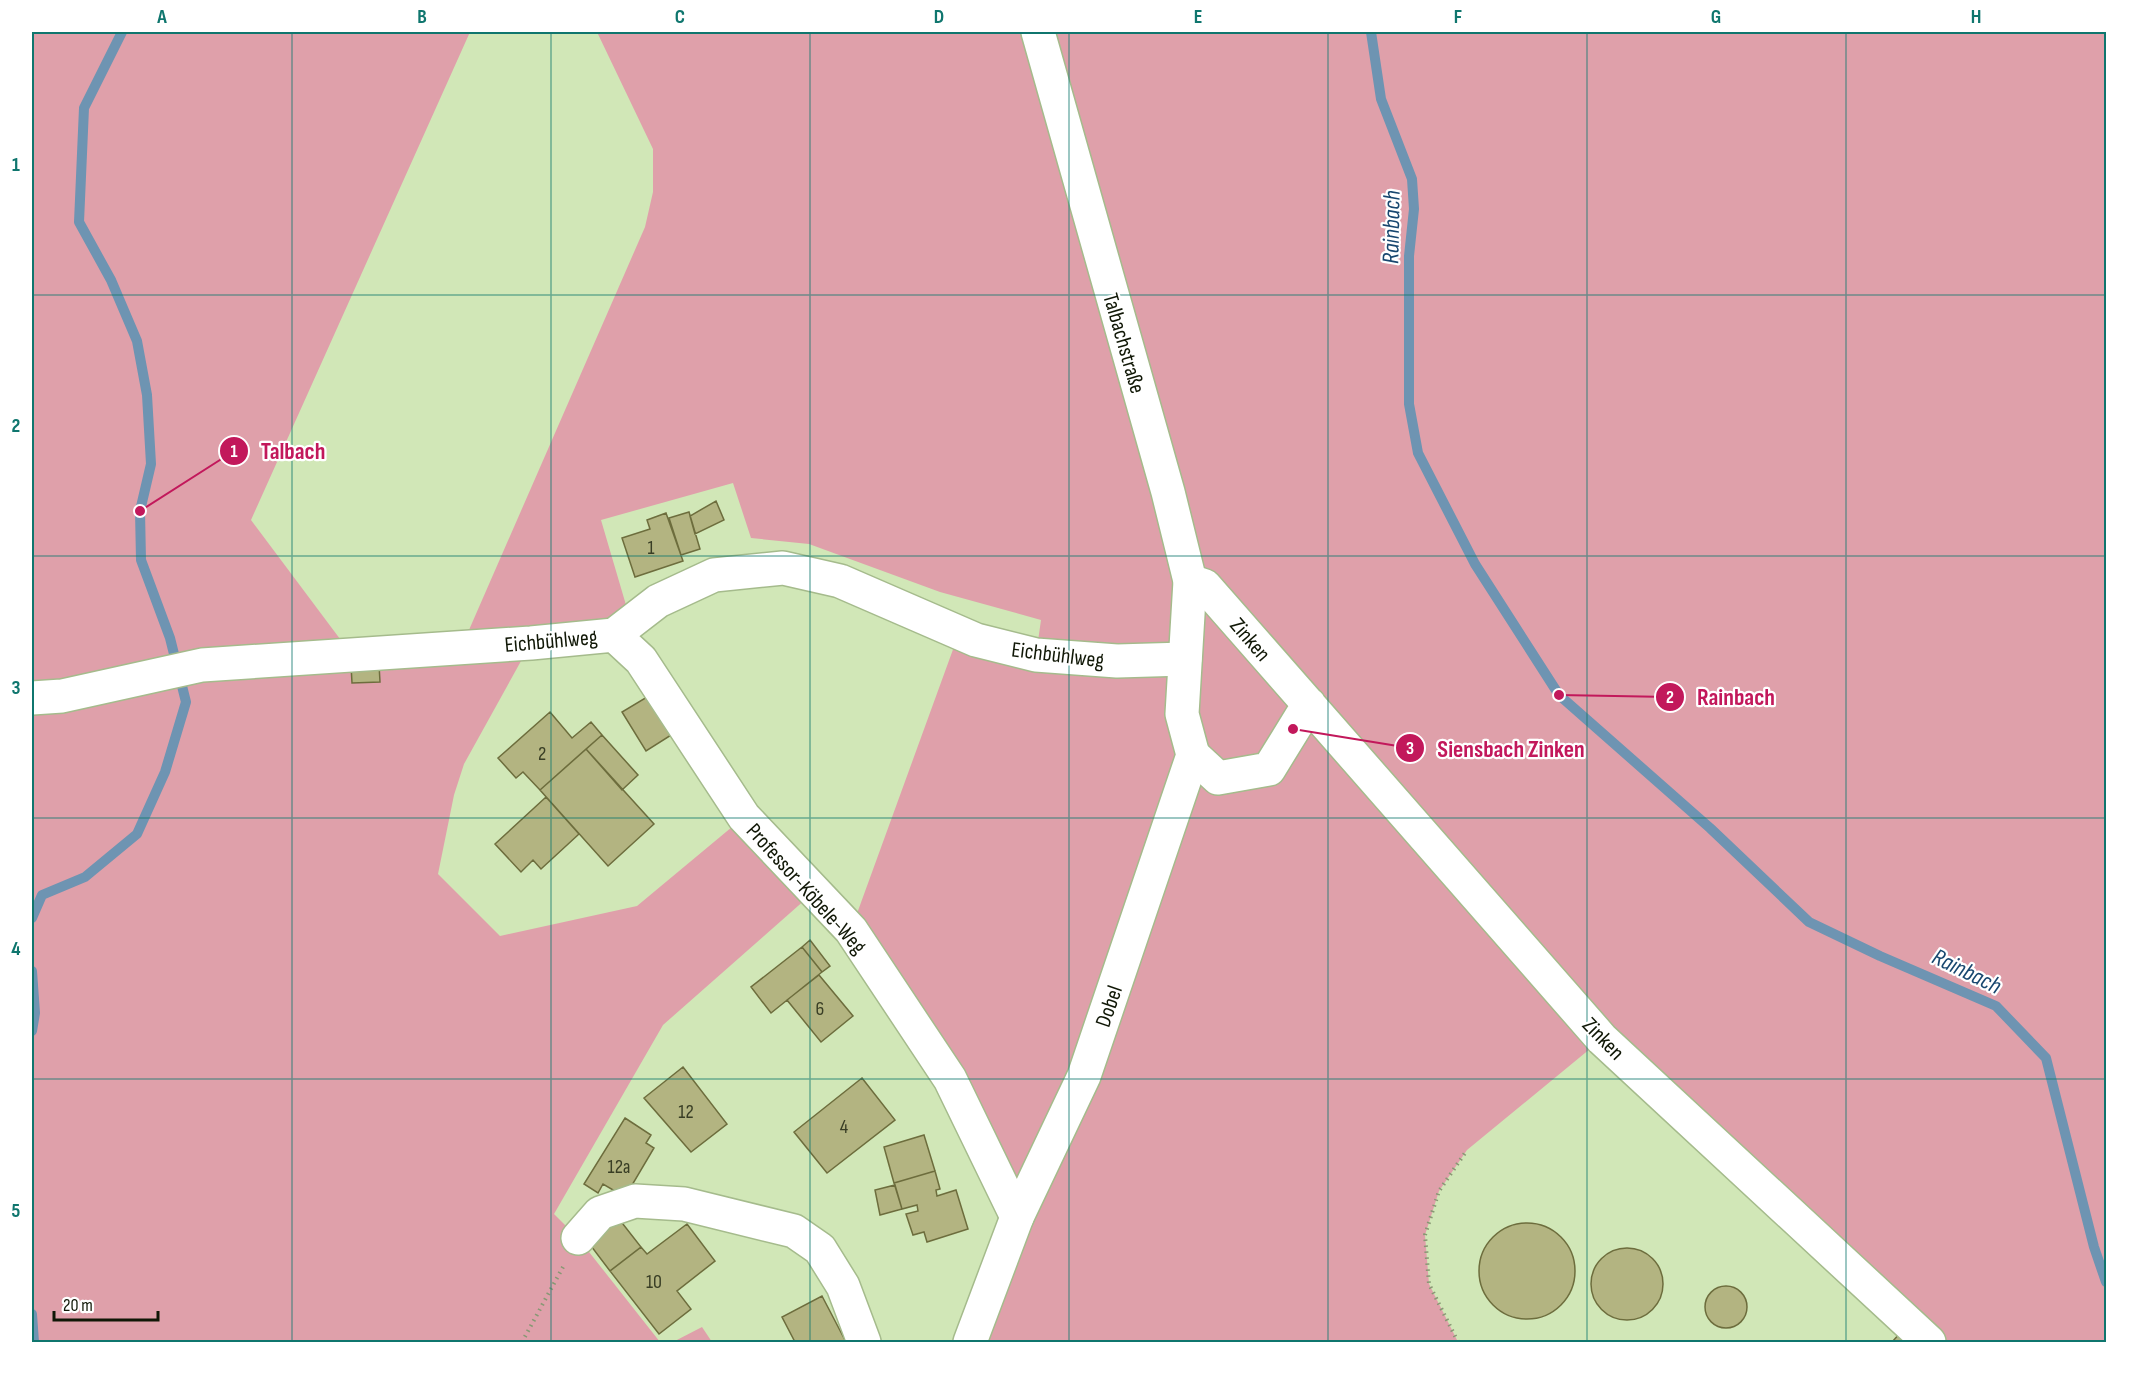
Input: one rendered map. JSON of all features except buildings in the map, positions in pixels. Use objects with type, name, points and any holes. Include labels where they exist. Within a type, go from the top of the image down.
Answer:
[{"type":"street","name":"Talbachstraße","points":[[1038,32],[1168,492],[1190,581],[1185,659]]},
{"type":"street","name":"Eichbühlweg","points":[[32,698],[62,696],[202,664],[531,643],[614,635],[658,601],[714,574],[783,568],[840,581],[976,640],[1036,655],[1117,661],[1185,659]]},
{"type":"street","name":"Zinken","points":[[1190,581],[1204,586],[1602,1039],[1929,1342]]},
{"type":"street","name":"Professor-Köbele-Weg","points":[[614,635],[641,660],[744,817],[857,939],[950,1079],[1017,1217]]},
{"type":"street","points":[[1185,659],[1182,714],[1193,755],[1218,778],[1269,769],[1309,704]]},
{"type":"street","name":"Dobel","points":[[970,1342],[1017,1217],[1084,1076],[1193,755]]},
{"type":"street","points":[[578,1238],[600,1213],[635,1201],[684,1204],[794,1231],[820,1249],[843,1286],[864,1342]]},
{"type":"path","points":[[1458,1342],[1428,1284],[1425,1235],[1440,1191],[1467,1150]]},
{"type":"path","points":[[522,1342],[578,1238]]},
{"type":"shaded area","points":[[32,32],[470,32],[251,520],[352,655],[462,646],[645,227],[653,192],[653,149],[597,32],[2106,32],[2106,1342],[1929,1342],[1602,1039],[1467,1150],[1439,1191],[1425,1235],[1429,1284],[1458,1342],[970,1342],[1017,1217],[851,930],[959,633],[1036,655],[1041,620],[940,592],[809,544],[751,538],[733,483],[601,520],[631,622],[531,643],[464,764],[454,795],[438,874],[500,936],[637,906],[744,817],[815,891],[663,1025],[554,1214],[578,1238],[660,1342],[32,1342]]},
{"type":"shaded area","points":[[702,1327],[712,1342],[673,1342]]},
{"type":"waterway","points":[[32,918],[42,895],[85,877],[137,834],[165,772],[186,702],[170,638],[141,560],[140,511],[151,464],[147,395],[137,341],[111,280],[79,222],[84,108],[122,32]]},
{"type":"waterway","name":"Rainbach","points":[[1371,32],[1381,99],[1412,179],[1414,209],[1409,256],[1409,404],[1418,453],[1475,564],[1559,695],[1710,828],[1809,922],[1880,956],[1996,1006],[2046,1058],[2094,1247],[2106,1282]]},
{"type":"waterway","points":[[32,971],[35,1013],[32,1031]]},
{"type":"waterway","points":[[32,1314],[34,1342]]},
{"type":"place","name":"Talbach","points":[[140,511]]},
{"type":"place","name":"Rainbach","points":[[1559,695]]},
{"type":"place","name":"Siensbach Zinken","points":[[1293,729]]}]
